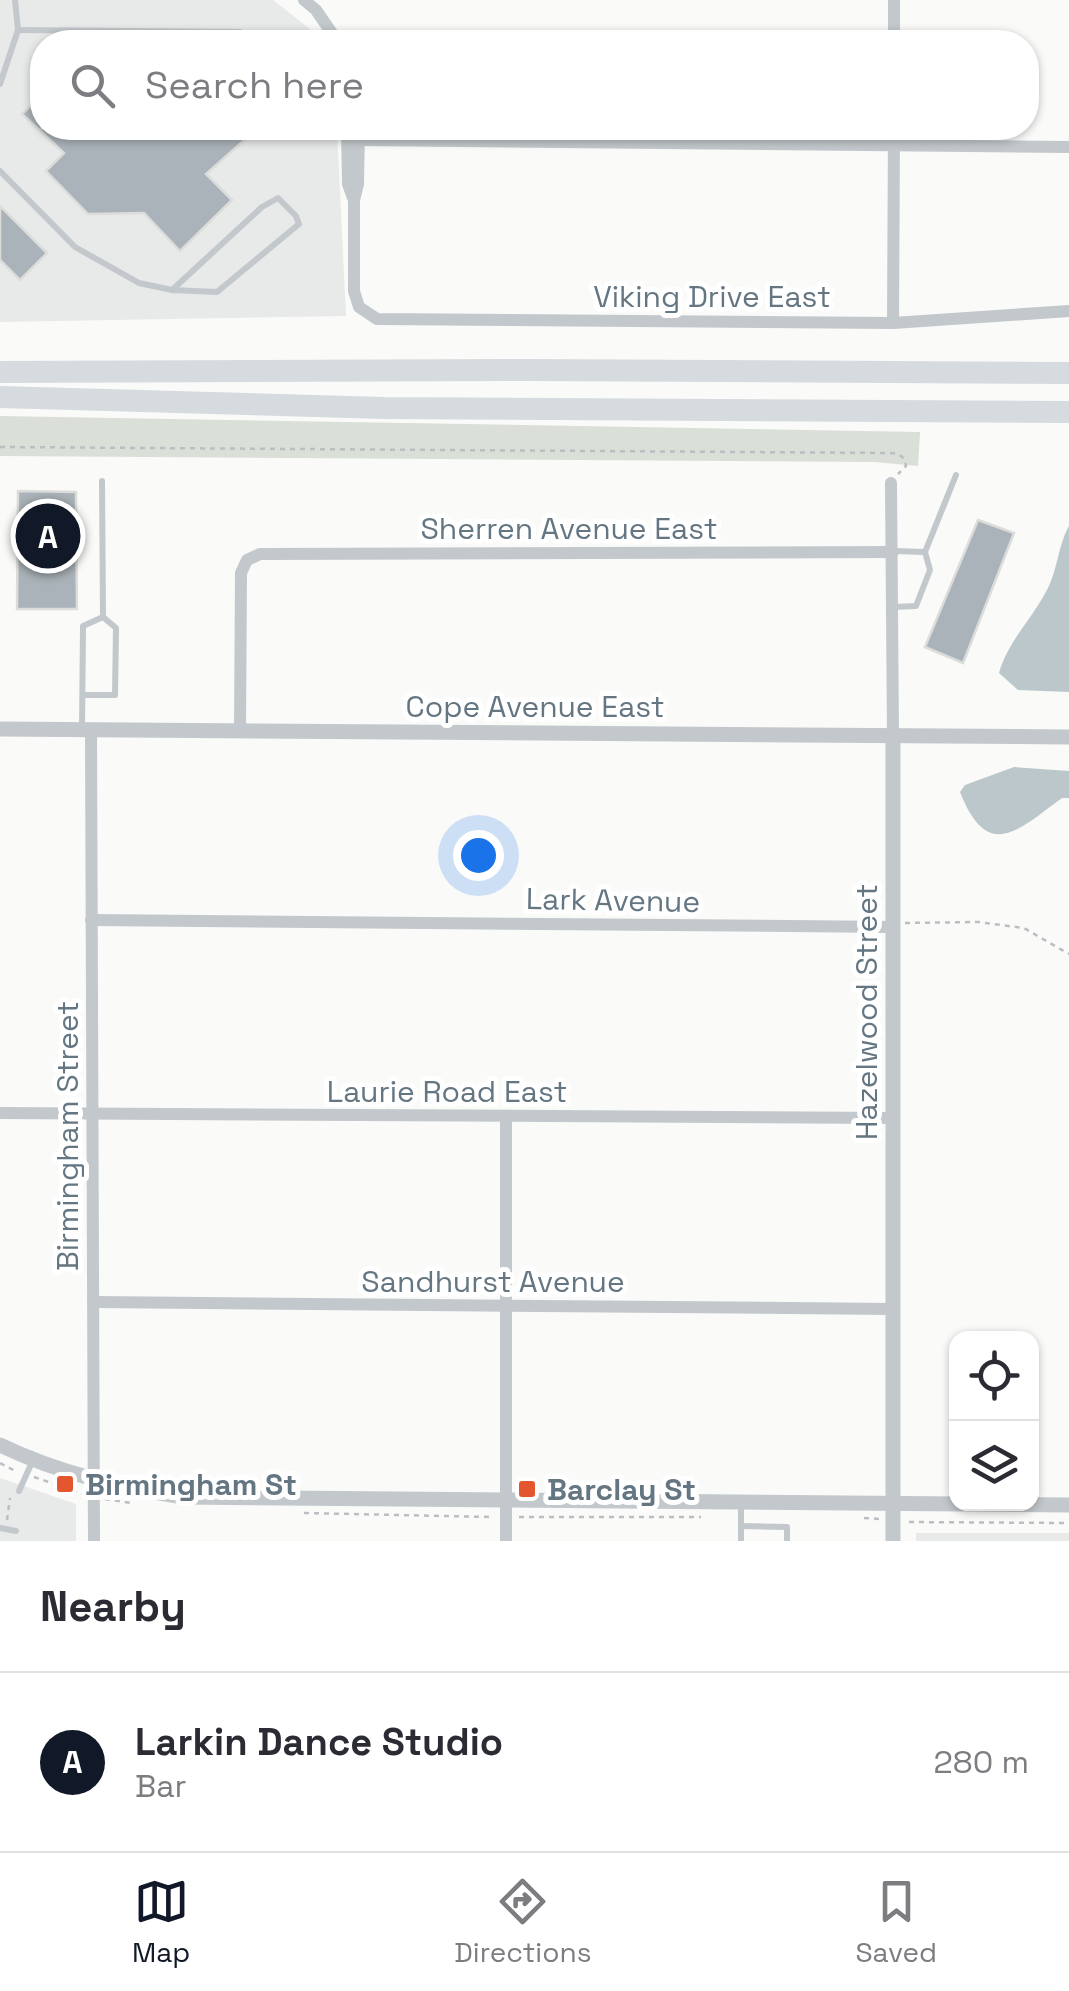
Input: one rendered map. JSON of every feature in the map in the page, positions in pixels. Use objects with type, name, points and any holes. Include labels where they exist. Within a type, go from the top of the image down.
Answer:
[{"type":"highway","points":[[0,369],[1069,373]]},
{"type":"highway","points":[[0,401],[384,408],[1069,412]]},
{"type":"street","points":[[304,0],[330,30]]},
{"type":"street","points":[[894,0],[894,30]]},
{"type":"street","points":[[347,140],[348,184],[354,200]]},
{"type":"street","points":[[354,200],[359,140]]},
{"type":"street","points":[[626,140],[1069,147]]},
{"type":"street","points":[[893,323],[894,140]]},
{"type":"street","name":"Viking Drive East","points":[[354,200],[354,292],[359,307],[376,319],[893,323],[1069,310]]},
{"type":"street","name":"Hazelwood Street","points":[[891,483],[899,925],[893,1118],[892,1541]]},
{"type":"street","name":"Sherren Avenue East","points":[[240,732],[241,573],[248,560],[260,554],[893,552]]},
{"type":"street","name":"Cope Avenue East","points":[[0,729],[1069,738]]},
{"type":"street","name":"Birmingham Street","points":[[86,730],[92,920],[94,1541]]},
{"type":"street","name":"Lark Avenue","points":[[92,920],[899,925]]},
{"type":"street","name":"Laurie Road East","points":[[0,1113],[893,1118]]},
{"type":"street","points":[[506,1116],[506,1541]]},
{"type":"street","name":"Sandhurst Avenue","points":[[93,1302],[893,1309]]},
{"type":"street","points":[[0,1445],[93,1480],[182,1497],[1069,1505]]},
{"type":"lane","points":[[0,84],[18,30],[15,0]]},
{"type":"lane","points":[[18,30],[30,30]]},
{"type":"lane","points":[[0,171],[75,248],[138,283],[172,290],[217,292],[299,224],[296,216],[278,198],[262,207],[172,290]]},
{"type":"lane","points":[[894,606],[916,606],[930,570],[925,552],[956,476]]},
{"type":"lane","points":[[102,481],[102,617]]},
{"type":"lane","points":[[893,552],[925,552]]},
{"type":"lane","points":[[86,730],[83,626],[102,617]]},
{"type":"lane","points":[[83,695],[116,695],[116,628],[102,617]]},
{"type":"lane","points":[[16,1490],[33,1460]]},
{"type":"lane","points":[[741,1541],[742,1503]]},
{"type":"lane","points":[[742,1526],[787,1527],[787,1541]]},
{"type":"path","points":[[0,447],[900,454],[906,466],[891,483]]},
{"type":"path","points":[[899,925],[978,922],[1024,928],[1069,954]]},
{"type":"path","points":[[8,1530],[7,1504],[16,1490]]},
{"type":"shaded area","points":[[0,0],[273,0],[309,28],[30,30],[30,140],[338,140],[346,316],[0,322]]},
{"type":"shaded area","points":[[0,416],[920,432],[918,466],[874,462],[0,456]]},
{"type":"shaded area","points":[[1069,526],[1069,692],[1018,690],[999,673],[1008,650],[1048,588]]},
{"type":"shaded area","points":[[1014,767],[1069,771],[1069,798],[1062,798],[1018,829],[993,834],[971,814],[960,792],[965,785]]},
{"type":"shaded area","points":[[0,1478],[76,1504],[76,1541],[0,1541]]},
{"type":"shaded area","points":[[916,1533],[1069,1533],[1069,1541],[916,1541]]},
{"type":"building","points":[[50,140],[244,140],[206,174],[232,200],[180,251],[144,213],[88,214],[46,171],[64,153]]},
{"type":"building","points":[[0,206],[47,253],[20,280],[0,260]]},
{"type":"building","points":[[18,491],[76,492],[77,609],[17,609]]},
{"type":"building","points":[[978,520],[1014,533],[963,663],[925,647]]},
{"type":"place","name":"Larkin Dance Studio","points":[[48,536]]},
{"type":"place","name":"Birmingham St","points":[[65,1484]]},
{"type":"place","name":"Barclay St","points":[[527,1489]]}]
